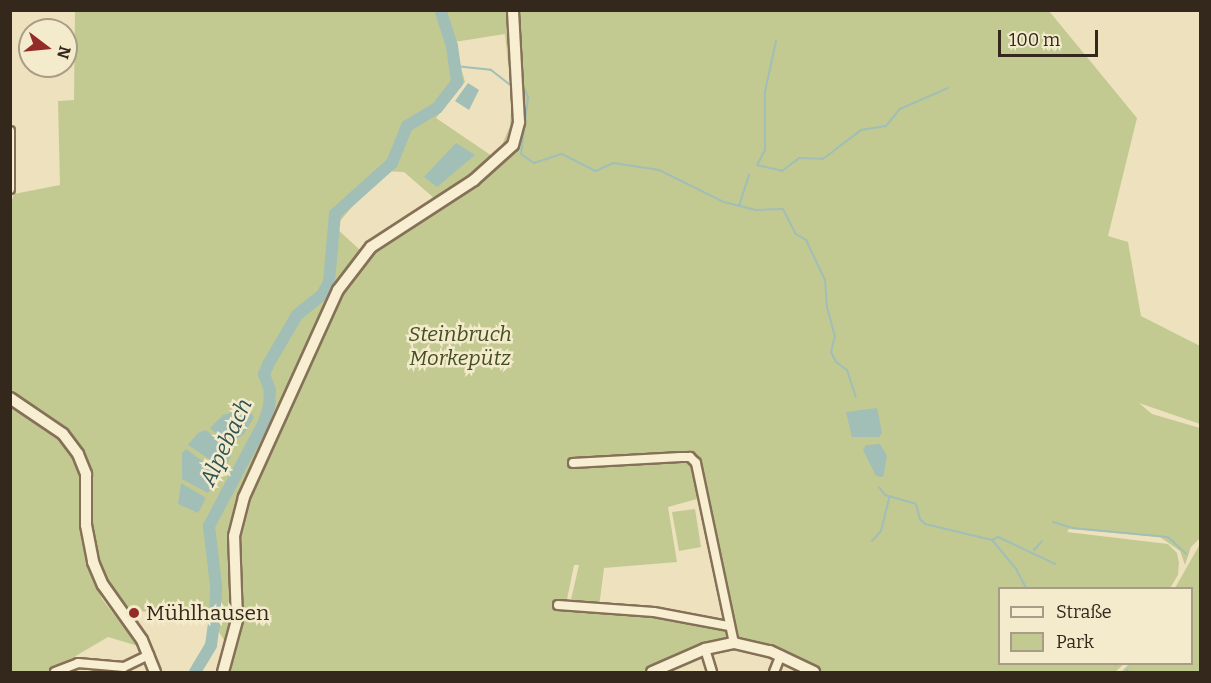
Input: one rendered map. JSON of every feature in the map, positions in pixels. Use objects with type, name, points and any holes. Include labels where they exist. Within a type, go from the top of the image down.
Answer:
[{"type":"main road","points":[[223,672],[237,620],[234,537],[244,497],[327,312],[353,266],[371,247],[495,164],[513,145],[519,122],[513,10]]},
{"type":"main road","points":[[10,398],[63,434],[78,454],[86,474],[86,525],[93,562],[103,585],[132,623],[149,655],[154,672]]},
{"type":"main road","points":[[652,672],[705,650],[734,643],[781,655],[814,672]]},
{"type":"street","points":[[10,131],[10,189]]},
{"type":"street","points":[[573,463],[681,457],[690,457],[696,463],[728,626],[734,643]]},
{"type":"street","points":[[558,605],[654,612],[728,626]]},
{"type":"street","points":[[705,650],[712,672]]},
{"type":"street","points":[[55,672],[78,663],[124,668],[149,655]]},
{"type":"street","points":[[774,672],[781,655]]},
{"type":"green space","name":"Steinbruch Morkepütz","points":[[75,11],[1049,11],[1137,118],[1108,236],[1128,242],[1141,316],[1200,346],[1200,424],[1139,403],[1152,414],[1200,428],[1200,538],[1191,547],[1185,565],[1180,551],[1160,537],[1069,529],[1067,532],[1168,544],[1177,553],[1179,563],[1178,575],[1171,587],[998,587],[998,665],[1123,665],[1115,672],[822,672],[777,648],[740,641],[704,497],[668,507],[677,562],[604,568],[599,607],[570,604],[579,565],[574,565],[565,609],[650,615],[723,626],[730,640],[684,652],[644,672],[231,672],[234,656],[207,613],[125,611],[106,582],[92,547],[80,452],[11,394],[10,206],[14,194],[60,185],[58,101],[74,100],[74,78],[78,78],[78,18],[75,18]],"holes":[[[505,34],[512,99],[510,126],[502,145],[492,156],[436,118],[465,82],[454,42]],[[382,171],[404,172],[434,198],[360,250],[335,227]]]},
{"type":"green space","points":[[10,405],[58,437],[76,460],[81,485],[83,543],[91,571],[102,599],[138,646],[108,637],[62,664],[64,672],[11,672]]},
{"type":"green space","points":[[695,509],[701,547],[679,551],[672,512]]},
{"type":"green space","points":[[1200,544],[1200,672],[1121,672],[1128,665],[1193,665],[1193,587],[1176,587]]},
{"type":"water","points":[[468,83],[479,90],[469,110],[455,101]]},
{"type":"water","points":[[456,143],[475,155],[437,187],[424,177]]},
{"type":"water","points":[[247,408],[254,417],[244,434],[232,442],[228,443],[210,428],[223,415]]},
{"type":"water","points":[[877,408],[882,433],[879,437],[852,437],[846,412]]},
{"type":"water","points":[[206,430],[232,454],[224,469],[188,445],[198,433]]},
{"type":"water","points":[[880,444],[887,456],[883,477],[876,476],[863,450],[866,445]]},
{"type":"water","points":[[186,449],[220,474],[208,493],[182,479],[182,453]]},
{"type":"water","points":[[181,483],[206,498],[198,513],[178,504]]},
{"type":"waterway","name":"Alpebach","points":[[195,672],[211,645],[215,618],[216,585],[209,526],[264,422],[269,407],[270,390],[264,374],[269,363],[297,315],[322,295],[329,282],[335,214],[392,163],[407,126],[437,108],[457,82],[452,46],[440,10]]},
{"type":"waterway","points":[[776,41],[765,92],[765,150],[757,165],[782,171],[799,158],[823,159],[861,130],[886,126],[900,109],[948,88]]},
{"type":"waterway","points":[[455,66],[491,70],[513,87]]},
{"type":"waterway","points":[[525,90],[528,97],[521,154],[534,163],[562,154],[596,171],[613,163],[659,170],[724,202],[756,210],[783,209],[796,234],[806,240],[825,280],[827,307],[835,336],[831,352],[836,362],[847,370],[856,397]]},
{"type":"waterway","points":[[739,206],[749,175]]},
{"type":"waterway","points":[[879,487],[885,495],[916,504],[920,519],[925,524],[992,540],[998,537],[1055,564]]},
{"type":"waterway","points":[[872,541],[881,531],[890,496]]},
{"type":"waterway","points":[[1053,522],[1073,528],[1168,537],[1186,554]]},
{"type":"waterway","points":[[992,540],[1016,569],[1025,587]]},
{"type":"waterway","points":[[1034,550],[1042,541]]},
{"type":"place","name":"Mühlhausen","points":[[134,613]]}]
